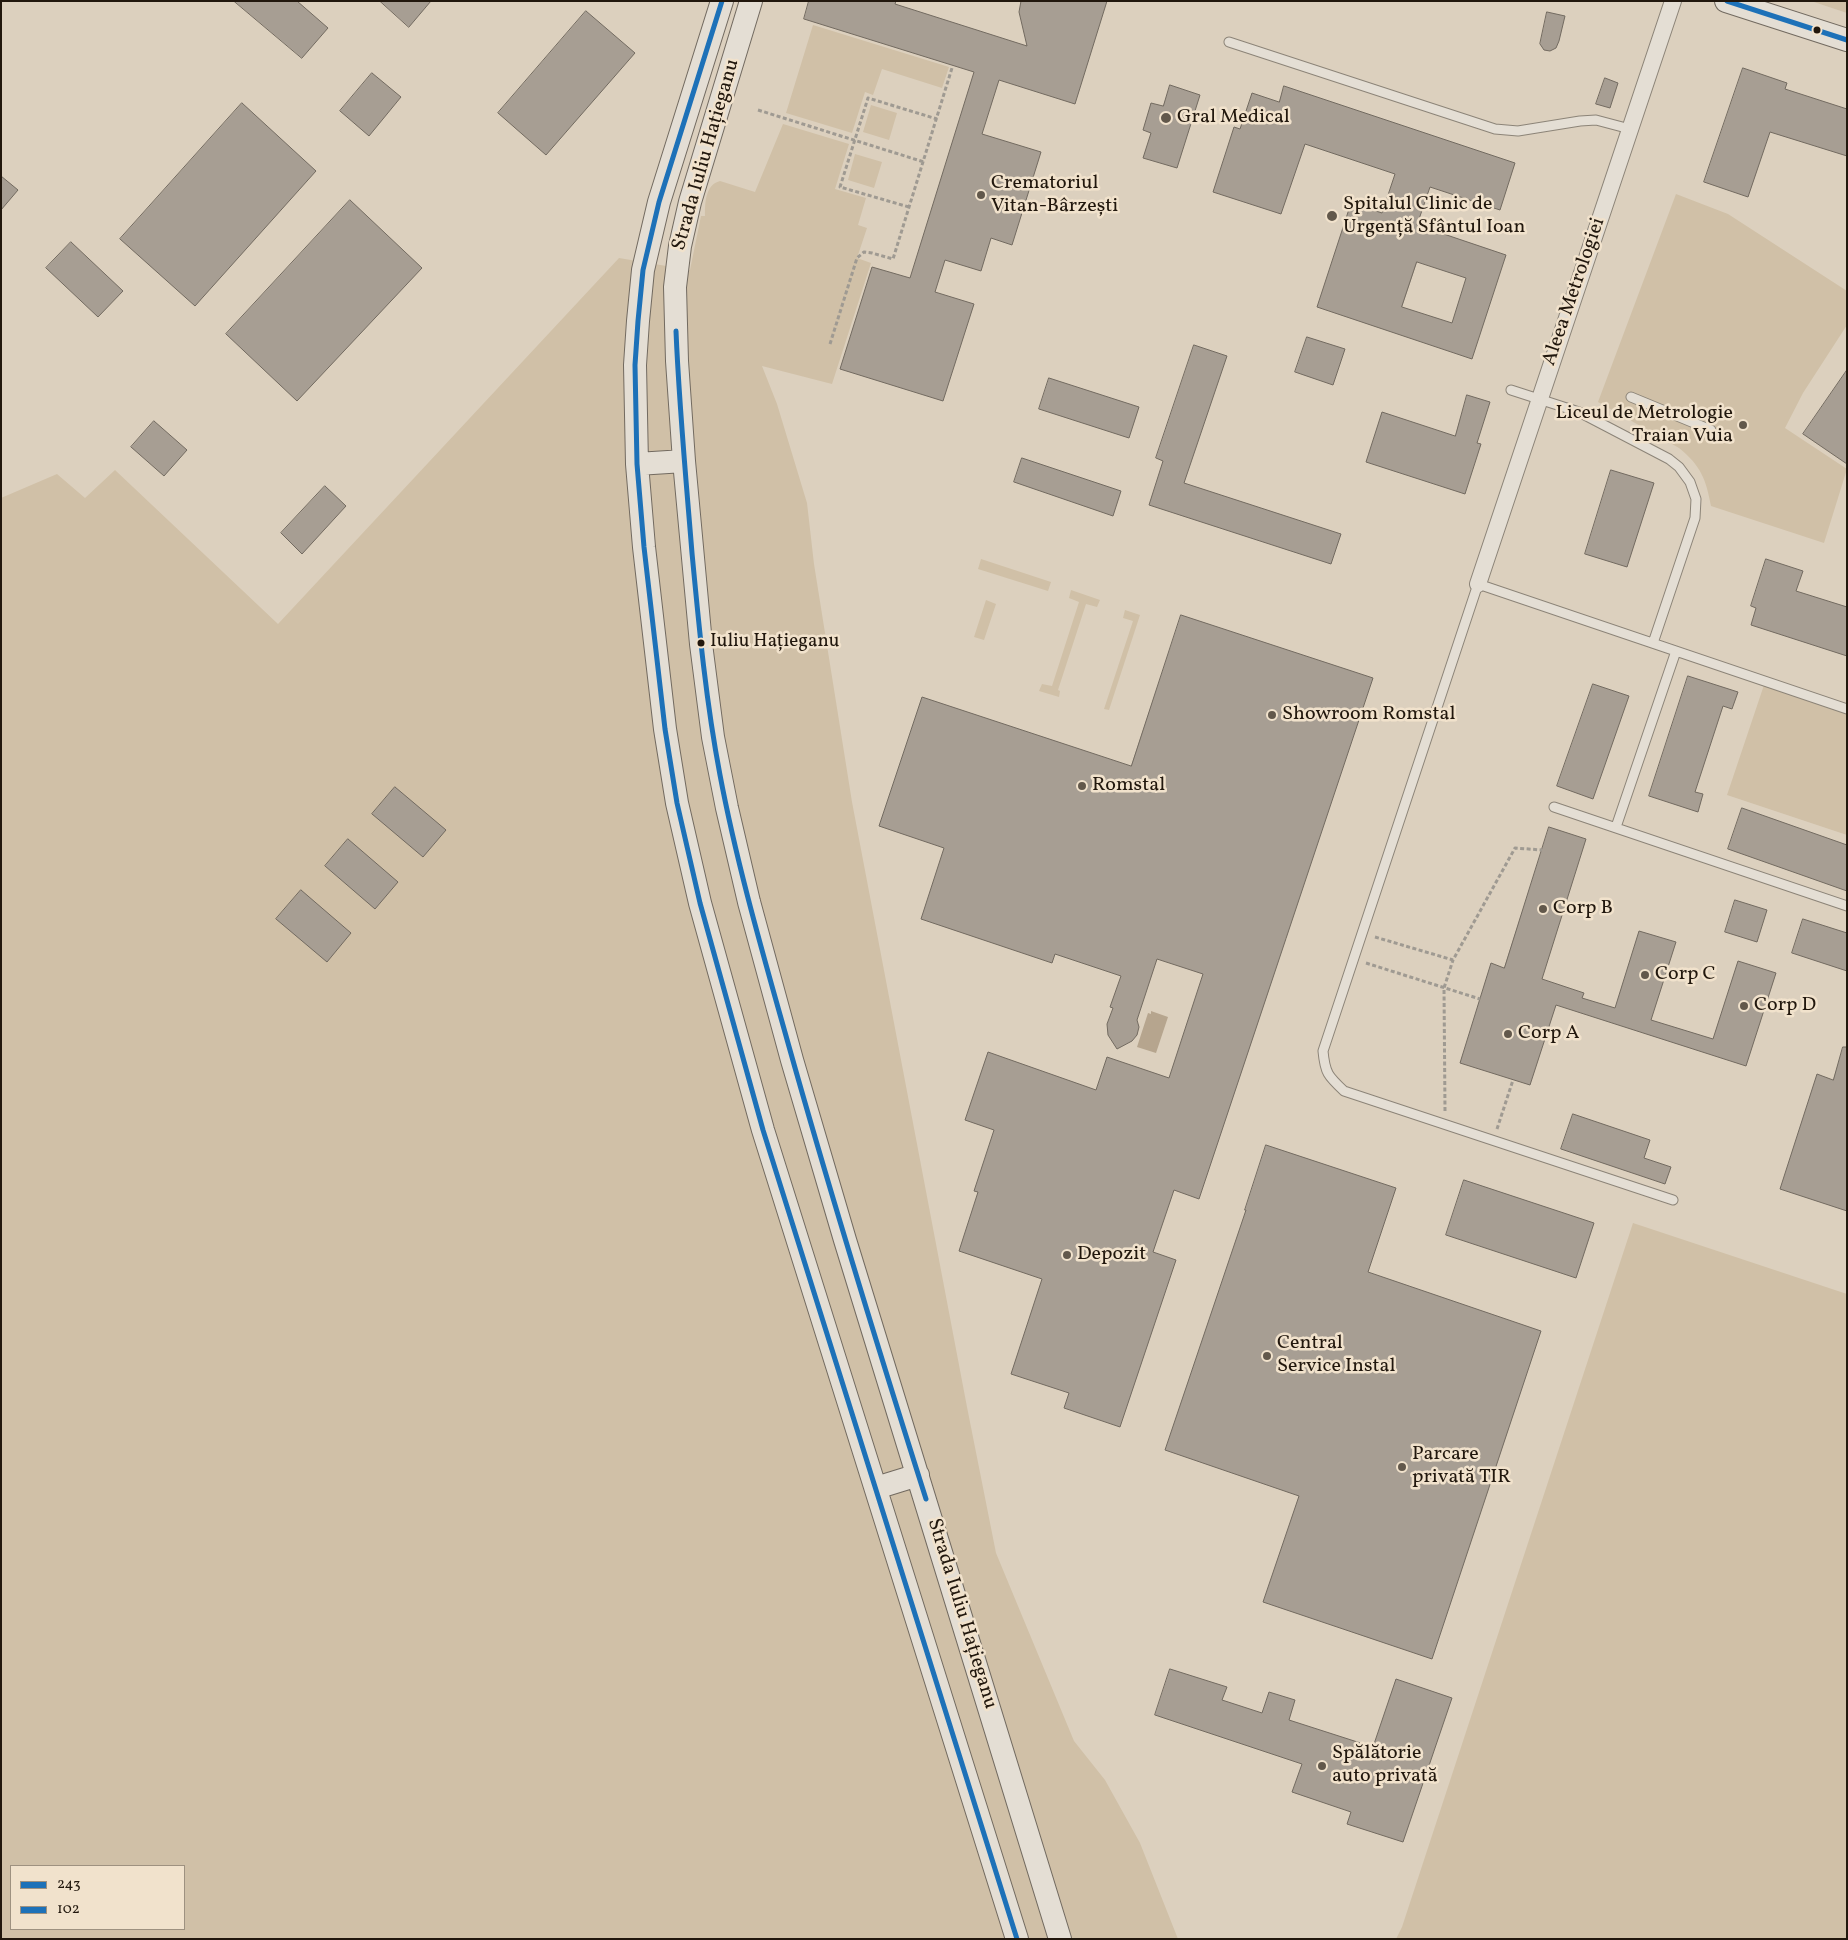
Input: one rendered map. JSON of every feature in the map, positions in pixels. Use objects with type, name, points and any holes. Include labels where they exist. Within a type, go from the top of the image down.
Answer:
[{"type":"main road","name":"Strada Iuliu Hațieganu","points":[[722,1],[670,164],[652,228],[640,291],[635,365],[637,464],[644,547],[665,729],[687,850],[763,1130],[1017,1939]]},
{"type":"main road","name":"Strada Iuliu Hațieganu","points":[[751,1],[684,226],[677,260],[674,301],[684,461],[706,688],[720,776],[735,843],[795,1070],[845,1240],[1060,1939]]},
{"type":"main road","points":[[1726,1],[1847,40]]},
{"type":"main road","points":[[637,464],[684,461]]},
{"type":"main road","points":[[876,1488],[918,1475]]},
{"type":"street","name":"Aleea Metrologiei","points":[[1478,584],[1673,1]]},
{"type":"lane","points":[[1228,42],[1495,129],[1518,131],[1596,120],[1630,129]]},
{"type":"lane","points":[[1511,390],[1579,412],[1669,459],[1679,467],[1690,482],[1696,508],[1693,527],[1653,643]]},
{"type":"lane","points":[[1630,397],[1711,430]]},
{"type":"lane","points":[[1673,1200],[1344,1091],[1325,1069],[1323,1051],[1478,584],[1847,708]]},
{"type":"lane","points":[[1616,827],[1676,650]]},
{"type":"lane","points":[[1554,807],[1847,906]]},
{"type":"path","points":[[830,344],[857,258],[864,252],[893,259],[952,68]]},
{"type":"path","points":[[910,207],[840,187],[868,98],[937,119]]},
{"type":"path","points":[[758,110],[924,162]]},
{"type":"path","points":[[1445,1124],[1444,988],[1453,960],[1515,848],[1542,850]]},
{"type":"path","points":[[1362,934],[1453,960]]},
{"type":"path","points":[[1353,960],[1480,998]]},
{"type":"path","points":[[1494,1140],[1513,1080]]},
{"type":"shaded area","points":[[1811,1],[1847,1],[1847,13]]},
{"type":"shaded area","points":[[813,25],[949,67],[942,88],[882,69],[873,95],[865,92],[852,133],[786,113]]},
{"type":"shaded area","points":[[871,105],[897,113],[889,140],[863,132]]},
{"type":"shaded area","points":[[783,124],[849,144],[835,189],[866,198],[858,225],[867,228],[857,258],[871,263],[832,384],[762,366],[777,404],[807,503],[814,564],[852,802],[996,1553],[1074,1741],[1105,1780],[1140,1843],[1178,1939],[1,1939],[1,498],[57,474],[85,498],[115,470],[278,624],[619,258],[690,270],[701,216],[705,216],[707,195],[711,186],[720,181],[755,192]]},
{"type":"shaded area","points":[[855,154],[882,162],[874,188],[848,180]]},
{"type":"shaded area","points":[[1676,194],[1728,214],[1847,291],[1847,325],[1803,393],[1785,428],[1847,469],[1824,543],[1711,506],[1707,488],[1701,474],[1693,461],[1679,448],[1598,402]]},
{"type":"shaded area","points":[[981,559],[1051,582],[1048,591],[978,569]]},
{"type":"shaded area","points":[[1071,590],[1100,600],[1097,607],[1086,604],[1058,690],[1060,691],[1059,697],[1039,691],[1042,684],[1052,686],[1079,602],[1069,598]]},
{"type":"shaded area","points":[[986,600],[996,604],[984,640],[974,637]]},
{"type":"shaded area","points":[[1125,610],[1140,615],[1109,710],[1104,709],[1133,621],[1123,618]]},
{"type":"shaded area","points":[[1764,685],[1847,713],[1847,835],[1727,795]]},
{"type":"shaded area","points":[[1151,1011],[1168,1017],[1156,1053],[1137,1047],[1148,1013],[1151,1014]]},
{"type":"shaded area","points":[[1633,1223],[1847,1294],[1847,1939],[1396,1939],[1402,1927]]},
{"type":"building","points":[[234,1],[297,1],[328,28],[302,58]]},
{"type":"building","points":[[380,1],[431,1],[409,27]]},
{"type":"building","name":"Crematoriul Vitan-Bârzești","points":[[809,1],[896,1],[895,4],[1027,46],[1019,12],[1021,1],[1107,1],[1075,104],[999,80],[982,134],[1041,152],[1012,245],[991,238],[981,271],[945,260],[935,292],[974,304],[943,401],[840,369],[872,267],[910,278],[974,72],[804,19]]},
{"type":"building","points":[[586,11],[635,53],[546,155],[498,113]]},
{"type":"building","points":[[1547,12],[1565,16],[1556,48],[1550,51],[1544,50],[1540,44]]},
{"type":"building","points":[[1743,68],[1787,83],[1785,89],[1847,109],[1847,156],[1770,132],[1748,197],[1704,182]]},
{"type":"building","points":[[372,73],[401,97],[369,136],[340,111]]},
{"type":"building","points":[[1605,78],[1618,83],[1610,108],[1596,104]]},
{"type":"building","points":[[1170,85],[1200,95],[1177,168],[1143,158],[1151,133],[1143,130],[1151,103],[1163,106]]},
{"type":"building","points":[[1284,86],[1515,163],[1500,210],[1430,187],[1417,225],[1506,255],[1472,359],[1317,307],[1351,203],[1382,213],[1395,174],[1305,144],[1281,214],[1213,192],[1234,127],[1240,129],[1252,93],[1279,102]],"holes":[[[1417,262],[1466,278],[1452,323],[1402,307]]]},
{"type":"building","points":[[242,103],[316,171],[195,306],[120,239]]},
{"type":"building","points":[[1,176],[18,190],[1,210]]},
{"type":"building","points":[[350,200],[422,268],[297,401],[226,334]]},
{"type":"building","points":[[71,242],[123,291],[98,317],[46,268]]},
{"type":"building","points":[[1307,337],[1345,349],[1333,385],[1295,372]]},
{"type":"building","points":[[1194,345],[1227,356],[1184,483],[1341,534],[1331,564],[1149,505],[1163,461],[1156,458]]},
{"type":"building","points":[[1847,370],[1847,464],[1803,434]]},
{"type":"building","points":[[1049,378],[1139,407],[1129,438],[1039,409]]},
{"type":"building","points":[[1467,395],[1490,402],[1477,443],[1481,444],[1465,494],[1366,462],[1382,412],[1455,436]]},
{"type":"building","points":[[154,421],[187,450],[164,476],[131,447]]},
{"type":"building","points":[[1022,458],[1121,491],[1113,516],[1014,482]]},
{"type":"building","points":[[1611,470],[1654,483],[1627,567],[1585,554]]},
{"type":"building","points":[[325,486],[346,506],[302,554],[281,533]]},
{"type":"building","points":[[1766,559],[1803,571],[1796,591],[1847,607],[1847,656],[1751,625],[1756,608],[1751,606]]},
{"type":"building","points":[[1181,615],[1373,678],[1199,1199],[1174,1190],[1153,1252],[1176,1260],[1120,1427],[1064,1408],[1069,1393],[1011,1374],[1042,1279],[959,1251],[978,1192],[974,1191],[994,1130],[965,1120],[988,1052],[1096,1090],[1107,1057],[1169,1078],[1203,974],[1157,959],[1137,1020],[1139,1027],[1137,1035],[1132,1041],[1117,1049],[1108,1035],[1107,1024],[1113,1008],[1110,1007],[1121,976],[1055,954],[1052,963],[921,919],[944,848],[879,826],[922,697],[1131,766]]},
{"type":"building","points":[[1688,676],[1738,692],[1732,709],[1723,706],[1695,792],[1703,794],[1698,812],[1649,796]]},
{"type":"building","points":[[1593,684],[1629,696],[1593,799],[1557,786]]},
{"type":"building","points":[[395,787],[446,830],[423,857],[372,814]]},
{"type":"building","points":[[1742,808],[1847,845],[1847,891],[1728,849]]},
{"type":"building","points":[[1549,827],[1586,839],[1542,979],[1584,993],[1582,998],[1615,1008],[1639,931],[1676,942],[1651,1020],[1713,1039],[1738,961],[1776,973],[1746,1066],[1556,1005],[1530,1085],[1460,1063],[1491,963],[1504,968]]},
{"type":"building","points":[[348,839],[398,882],[375,909],[325,866]]},
{"type":"building","points":[[301,890],[351,933],[327,962],[276,919]]},
{"type":"building","points":[[1735,900],[1767,910],[1757,942],[1725,932]]},
{"type":"building","points":[[1803,919],[1847,933],[1847,971],[1792,953]]},
{"type":"building","points":[[1843,1047],[1847,1047],[1847,1211],[1780,1189],[1817,1074],[1833,1080]]},
{"type":"building","points":[[1573,1114],[1650,1140],[1644,1158],[1671,1167],[1665,1184],[1561,1149]]},
{"type":"building","points":[[1266,1145],[1396,1188],[1368,1272],[1541,1331],[1432,1659],[1263,1602],[1299,1496],[1165,1450]]},
{"type":"building","points":[[1464,1180],[1594,1223],[1576,1278],[1446,1235]]},
{"type":"building","points":[[1170,1669],[1227,1687],[1222,1700],[1262,1713],[1269,1692],[1295,1700],[1289,1720],[1373,1747],[1396,1679],[1452,1698],[1403,1842],[1347,1824],[1351,1812],[1292,1792],[1302,1764],[1155,1715]]},
{"type":"transit line","name":"243","points":[[722,1],[659,202],[643,270],[638,321],[635,365],[637,464],[644,547],[665,729],[677,803],[700,903],[763,1130],[1017,1939]]},
{"type":"transit line","name":"102","points":[[1727,1],[1847,40]]},
{"type":"transit line","name":"243","points":[[676,331],[683,442],[700,637],[720,775],[734,842],[804,1100],[855,1272],[926,1499]]},
{"type":"place","name":"Gral Medical","points":[[1166,118]]},
{"type":"place","name":"Crematoriul Vitan-Bârzești","points":[[981,195]]},
{"type":"place","name":"Spitalul Clinic de Urgență Sfântul Ioan","points":[[1332,216]]},
{"type":"place","name":"Liceul de Metrologie Traian Vuia","points":[[1743,425]]},
{"type":"place","name":"Iuliu Hațieganu","points":[[701,643]]},
{"type":"place","name":"Showroom Romstal","points":[[1272,715]]},
{"type":"place","name":"Romstal","points":[[1082,786]]},
{"type":"place","name":"Corp B","points":[[1543,909]]},
{"type":"place","name":"Corp C","points":[[1645,975]]},
{"type":"place","name":"Corp D","points":[[1744,1006]]},
{"type":"place","name":"Corp A","points":[[1508,1034]]},
{"type":"place","name":"Depozit","points":[[1067,1255]]},
{"type":"place","name":"Central Service Instal","points":[[1267,1356]]},
{"type":"place","name":"Parcare privată TIR","points":[[1402,1467]]},
{"type":"place","name":"Spălătorie auto privată","points":[[1322,1766]]}]
